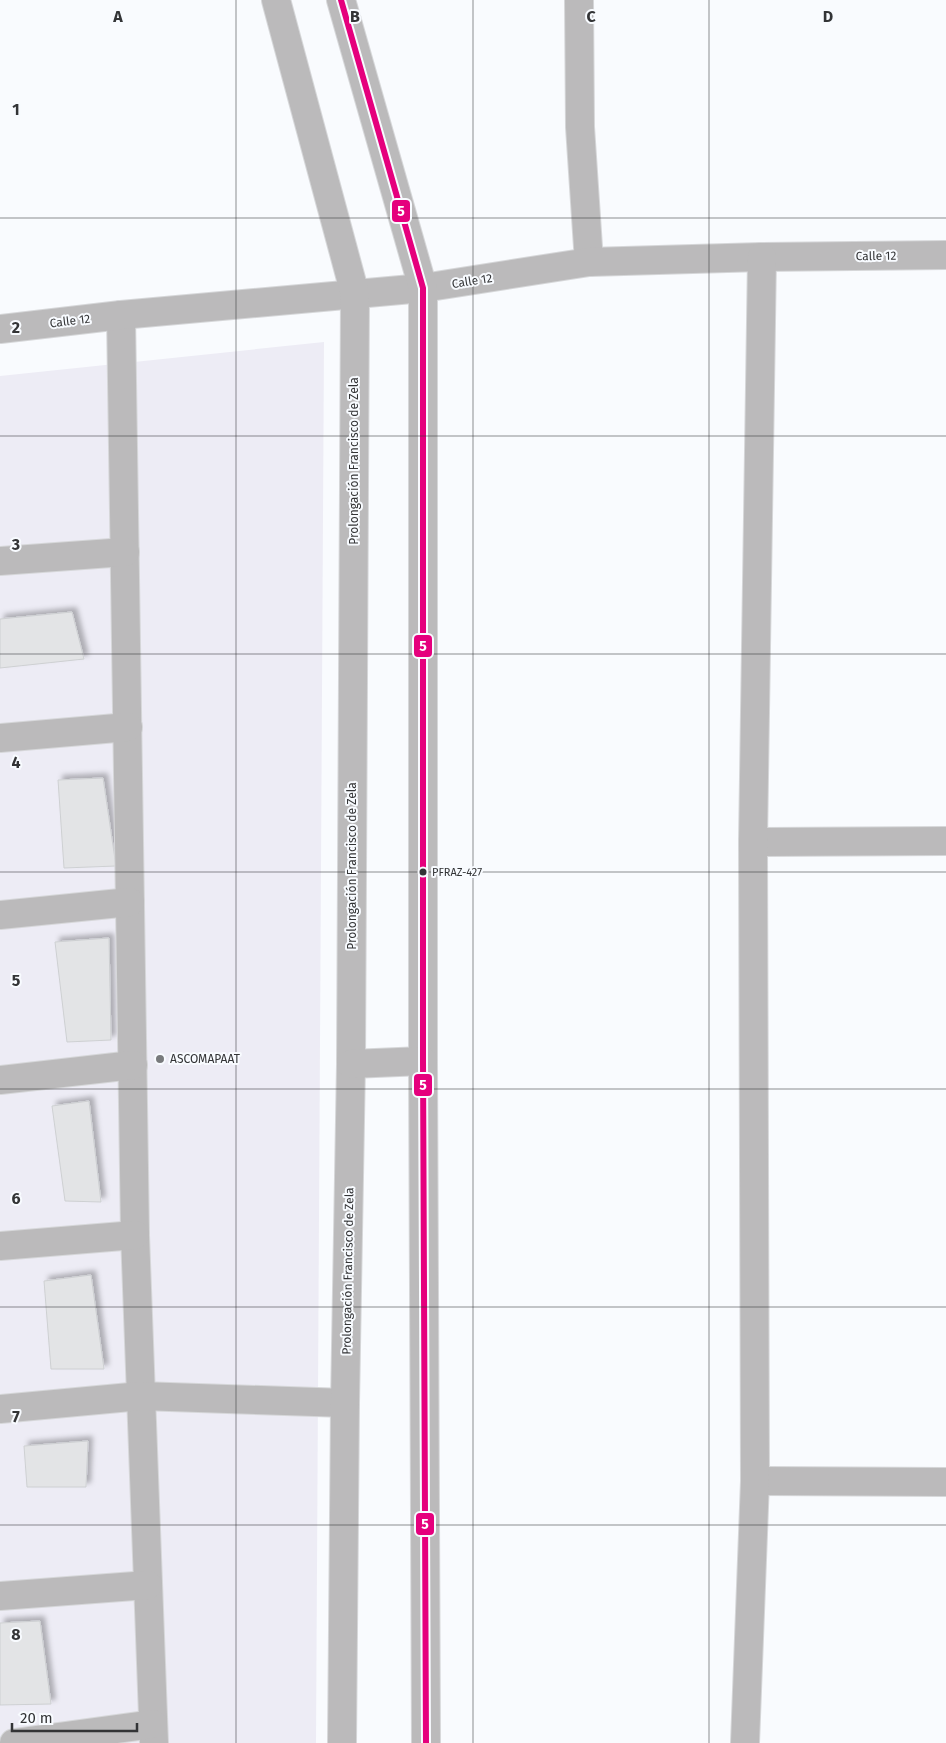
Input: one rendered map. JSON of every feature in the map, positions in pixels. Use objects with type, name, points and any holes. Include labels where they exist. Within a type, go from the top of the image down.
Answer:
[{"type":"street","name":"Prolongación Francisco de Zela","points":[[276,0],[355,294],[351,1064],[342,1743]]},
{"type":"street","points":[[341,0],[423,288],[423,1061],[426,1743]]},
{"type":"street","points":[[579,0],[580,127],[590,262]]},
{"type":"street","name":"Calle 12","points":[[0,330],[121,315],[423,288],[590,262],[946,255]]},
{"type":"street","points":[[746,1743],[755,1481],[753,842],[762,258]]},
{"type":"street","points":[[14,1743],[153,1734],[135,1234],[121,315]]},
{"type":"street","points":[[0,561],[125,552]]},
{"type":"street","points":[[0,738],[128,727]]},
{"type":"street","points":[[753,842],[946,841]]},
{"type":"street","points":[[0,915],[130,902]]},
{"type":"street","points":[[351,1064],[423,1061]]},
{"type":"street","points":[[0,1080],[133,1065]]},
{"type":"street","points":[[0,1246],[135,1234]]},
{"type":"street","points":[[0,1409],[141,1396],[345,1404]]},
{"type":"street","points":[[755,1481],[946,1482]]},
{"type":"street","points":[[0,1596],[148,1585]]},
{"type":"shaded area","name":"ASCOMAPAAT","points":[[324,342],[316,1743],[0,1743],[0,376]]},
{"type":"building","points":[[72,612],[84,659],[0,668],[0,619]]},
{"type":"building","points":[[103,778],[116,866],[64,868],[58,780]]},
{"type":"building","points":[[109,938],[111,1040],[67,1042],[55,942]]},
{"type":"building","points":[[89,1101],[101,1202],[65,1201],[52,1106]]},
{"type":"building","points":[[91,1275],[104,1369],[51,1369],[44,1281]]},
{"type":"building","points":[[88,1441],[86,1487],[27,1487],[24,1446]]},
{"type":"building","points":[[40,1621],[51,1704],[0,1705],[0,1623]]},
{"type":"transit line","name":"5","points":[[341,0],[423,288],[423,1061],[426,1743]]},
{"type":"place","name":"PFRAZ-427","points":[[423,872]]},
{"type":"place","name":"ASCOMAPAAT","points":[[160,1059]]}]
